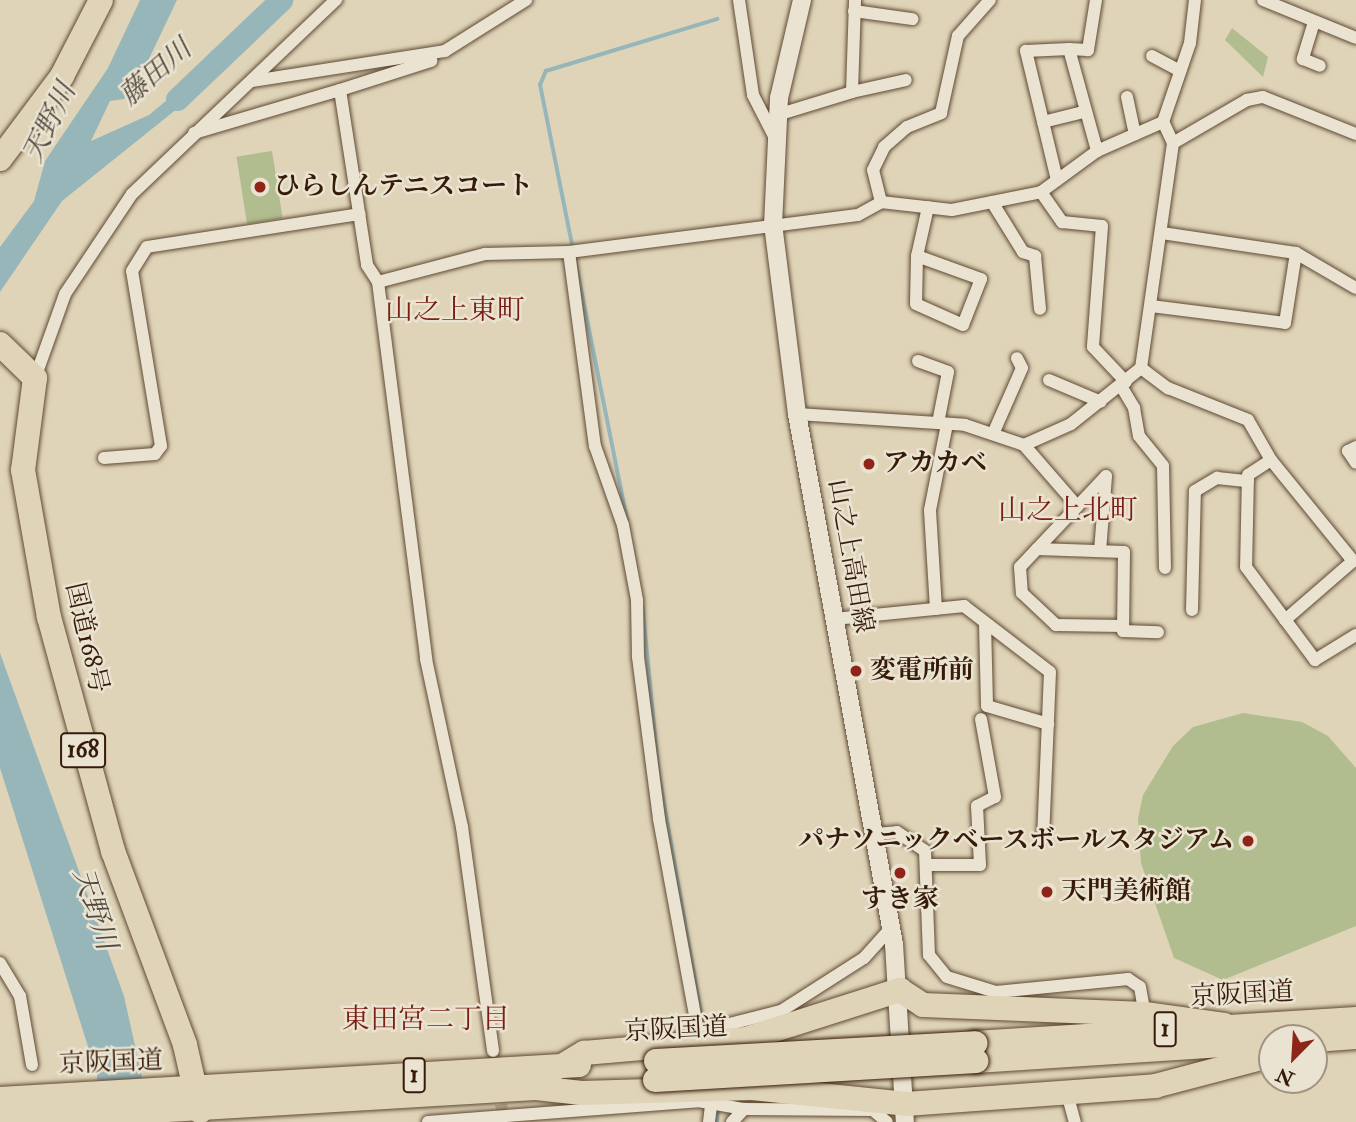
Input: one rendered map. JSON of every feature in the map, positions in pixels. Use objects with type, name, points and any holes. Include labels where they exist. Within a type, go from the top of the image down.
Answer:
[{"type":"highway","points":[[0,159],[62,76],[101,0]]},
{"type":"highway","points":[[6,351],[35,378]]},
{"type":"highway","name":"国道168号","points":[[35,378],[23,470],[49,617],[113,851],[199,1100]]},
{"type":"highway","name":"1","points":[[562,1066],[584,1054],[746,1039],[900,990],[923,1005],[1145,1014],[1224,1026]]},
{"type":"highway","name":"京阪国道","points":[[975,1052],[1224,1026],[1356,1019]]},
{"type":"highway","name":"京阪国道","points":[[1328,1039],[1356,1037]]},
{"type":"highway","name":"京阪国道","points":[[199,1100],[536,1088],[655,1070],[975,1052],[1258,1042]]},
{"type":"highway","points":[[1328,1050],[1356,1049]]},
{"type":"highway","points":[[536,1088],[582,1093],[752,1088],[906,1113],[1067,1093],[1155,1086],[1258,1059]]},
{"type":"highway","name":"京阪国道","points":[[0,1098],[61,1105],[173,1102],[562,1066],[655,1070]]},
{"type":"highway","name":"京阪国道","points":[[0,1120],[61,1105]]},
{"type":"street","points":[[35,378],[82,263],[132,194],[336,0]]},
{"type":"street","points":[[194,133],[340,90],[445,51],[526,0]]},
{"type":"street","points":[[739,0],[753,95],[775,138]]},
{"type":"street","name":"山之上高田線","points":[[802,0],[777,115],[773,224],[797,414],[876,834],[891,928],[900,990],[906,1113]]},
{"type":"street","points":[[881,202],[873,170],[884,147],[907,127],[941,113],[958,36],[990,0]]},
{"type":"street","points":[[1057,180],[1026,51],[1088,50],[1096,0]]},
{"type":"street","points":[[1024,444],[1101,402],[1142,368],[1173,143],[1163,122],[1180,71],[1195,0]]},
{"type":"street","points":[[1263,0],[1356,38]]},
{"type":"street","points":[[852,92],[855,5],[912,19]]},
{"type":"street","points":[[1314,22],[1303,59],[1320,66]]},
{"type":"street","points":[[1069,49],[1083,111],[1097,151]]},
{"type":"street","points":[[253,81],[303,76],[445,51]]},
{"type":"street","points":[[280,56],[282,66],[303,76]]},
{"type":"street","points":[[1152,56],[1180,71]]},
{"type":"street","points":[[777,115],[852,92],[906,80]]},
{"type":"street","points":[[340,90],[367,265],[378,282],[426,659],[461,827],[493,1051]]},
{"type":"street","points":[[1127,97],[1135,134]]},
{"type":"street","points":[[1173,143],[1247,100],[1263,97],[1356,134]]},
{"type":"street","points":[[1043,122],[1083,111]]},
{"type":"street","points":[[378,282],[485,254],[569,252],[858,215],[881,202],[928,207],[992,202],[1041,192],[1097,151],[1163,122]]},
{"type":"street","points":[[1041,192],[1062,222],[1102,226],[1093,347],[1123,384],[1134,408],[1139,436],[1163,466],[1165,568]]},
{"type":"street","points":[[992,202],[1023,252],[1035,256],[1040,309]]},
{"type":"street","points":[[917,256],[981,279],[963,325],[916,304],[917,256],[928,207]]},
{"type":"street","points":[[104,458],[155,454],[161,446],[132,271],[147,247],[359,214]]},
{"type":"street","points":[[1162,233],[1296,253],[1356,288]]},
{"type":"street","points":[[569,252],[594,446],[622,525],[637,600],[656,794],[698,1032],[780,1011],[864,958],[891,928]]},
{"type":"street","points":[[1151,306],[1285,323],[1296,253]]},
{"type":"street","points":[[993,434],[1022,368],[1017,358]]},
{"type":"street","points":[[918,361],[948,372],[930,510],[936,609]]},
{"type":"street","points":[[1142,368],[1168,388],[1248,420],[1270,460],[1353,561],[1286,620]]},
{"type":"street","points":[[1049,380],[1101,402]]},
{"type":"street","points":[[797,414],[942,423],[1024,444],[1077,506]]},
{"type":"street","points":[[1356,447],[1348,451],[1356,463]]},
{"type":"street","points":[[1270,460],[1248,481],[1246,567],[1315,660],[1356,635]]},
{"type":"street","points":[[1100,551],[1106,475],[1020,568],[1021,593],[1056,625],[1123,626]]},
{"type":"street","points":[[1192,610],[1195,491],[1217,478],[1248,481]]},
{"type":"street","points":[[1037,549],[1124,552],[1123,631],[1158,632]]},
{"type":"street","points":[[834,619],[964,606],[1050,671],[1043,836]]},
{"type":"street","points":[[985,623],[987,706],[1048,724]]},
{"type":"street","points":[[930,865],[980,865],[977,806],[995,797],[981,719]]},
{"type":"street","points":[[876,834],[912,839],[930,865],[929,955],[947,977],[996,992],[1128,979],[1140,987],[1145,1014]]},
{"type":"street","points":[[0,963],[20,996],[32,1065]]},
{"type":"street","points":[[1067,1093],[1075,1122]]},
{"type":"street","points":[[709,1122],[712,1100]]},
{"type":"street","points":[[428,1122],[504,1119],[712,1100],[744,1110],[795,1118],[873,1110],[887,1122]]},
{"type":"street","points":[[732,1122],[744,1110]]},
{"type":"green space","points":[[1232,28],[1268,57],[1263,77],[1225,40]]},
{"type":"green space","name":"ひらしんテニスコート","points":[[272,151],[283,218],[247,224],[236,157]]},
{"type":"green space","name":"パナソニックベースボールスタジアム","points":[[1243,713],[1302,722],[1328,736],[1356,768],[1356,926],[1223,980],[1174,958],[1141,863],[1138,819],[1143,795],[1173,746],[1193,727]]},
{"type":"water","points":[[140,0],[177,0],[146,65],[124,99],[110,101],[91,141],[149,115],[196,76],[203,88],[62,201],[0,292],[0,247],[34,201],[45,161],[108,68]]},
{"type":"water","points":[[0,653],[124,996],[152,1122],[98,1122],[97,1075],[0,768]]},
{"type":"waterway","name":"藤田川","points":[[177,99],[281,0]]},
{"type":"waterway","points":[[627,520],[540,85],[546,71],[717,19]]},
{"type":"waterway","points":[[643,607],[659,773],[704,1028]]},
{"type":"waterway","points":[[717,1122],[718,1109]]},
{"type":"tunnel","points":[[493,1051],[503,1116]]},
{"type":"place","name":"ひらしんテニスコート","points":[[260,187]]},
{"type":"place","name":"アカカベ","points":[[869,464]]},
{"type":"place","name":"変電所前","points":[[856,671]]},
{"type":"place","name":"パナソニックベースボールスタジアム","points":[[1248,841]]},
{"type":"place","name":"すき家","points":[[900,873]]},
{"type":"place","name":"天門美術館","points":[[1047,892]]},
{"type":"district","name":"山之上東町","points":[[455,311]]},
{"type":"district","name":"山之上北町","points":[[1068,511]]},
{"type":"district","name":"東田宮二丁目","points":[[426,1020]]},
{"type":"water label","name":"天野川","points":[[50,123]]},
{"type":"water label","name":"天野川","points":[[94,909]]}]
